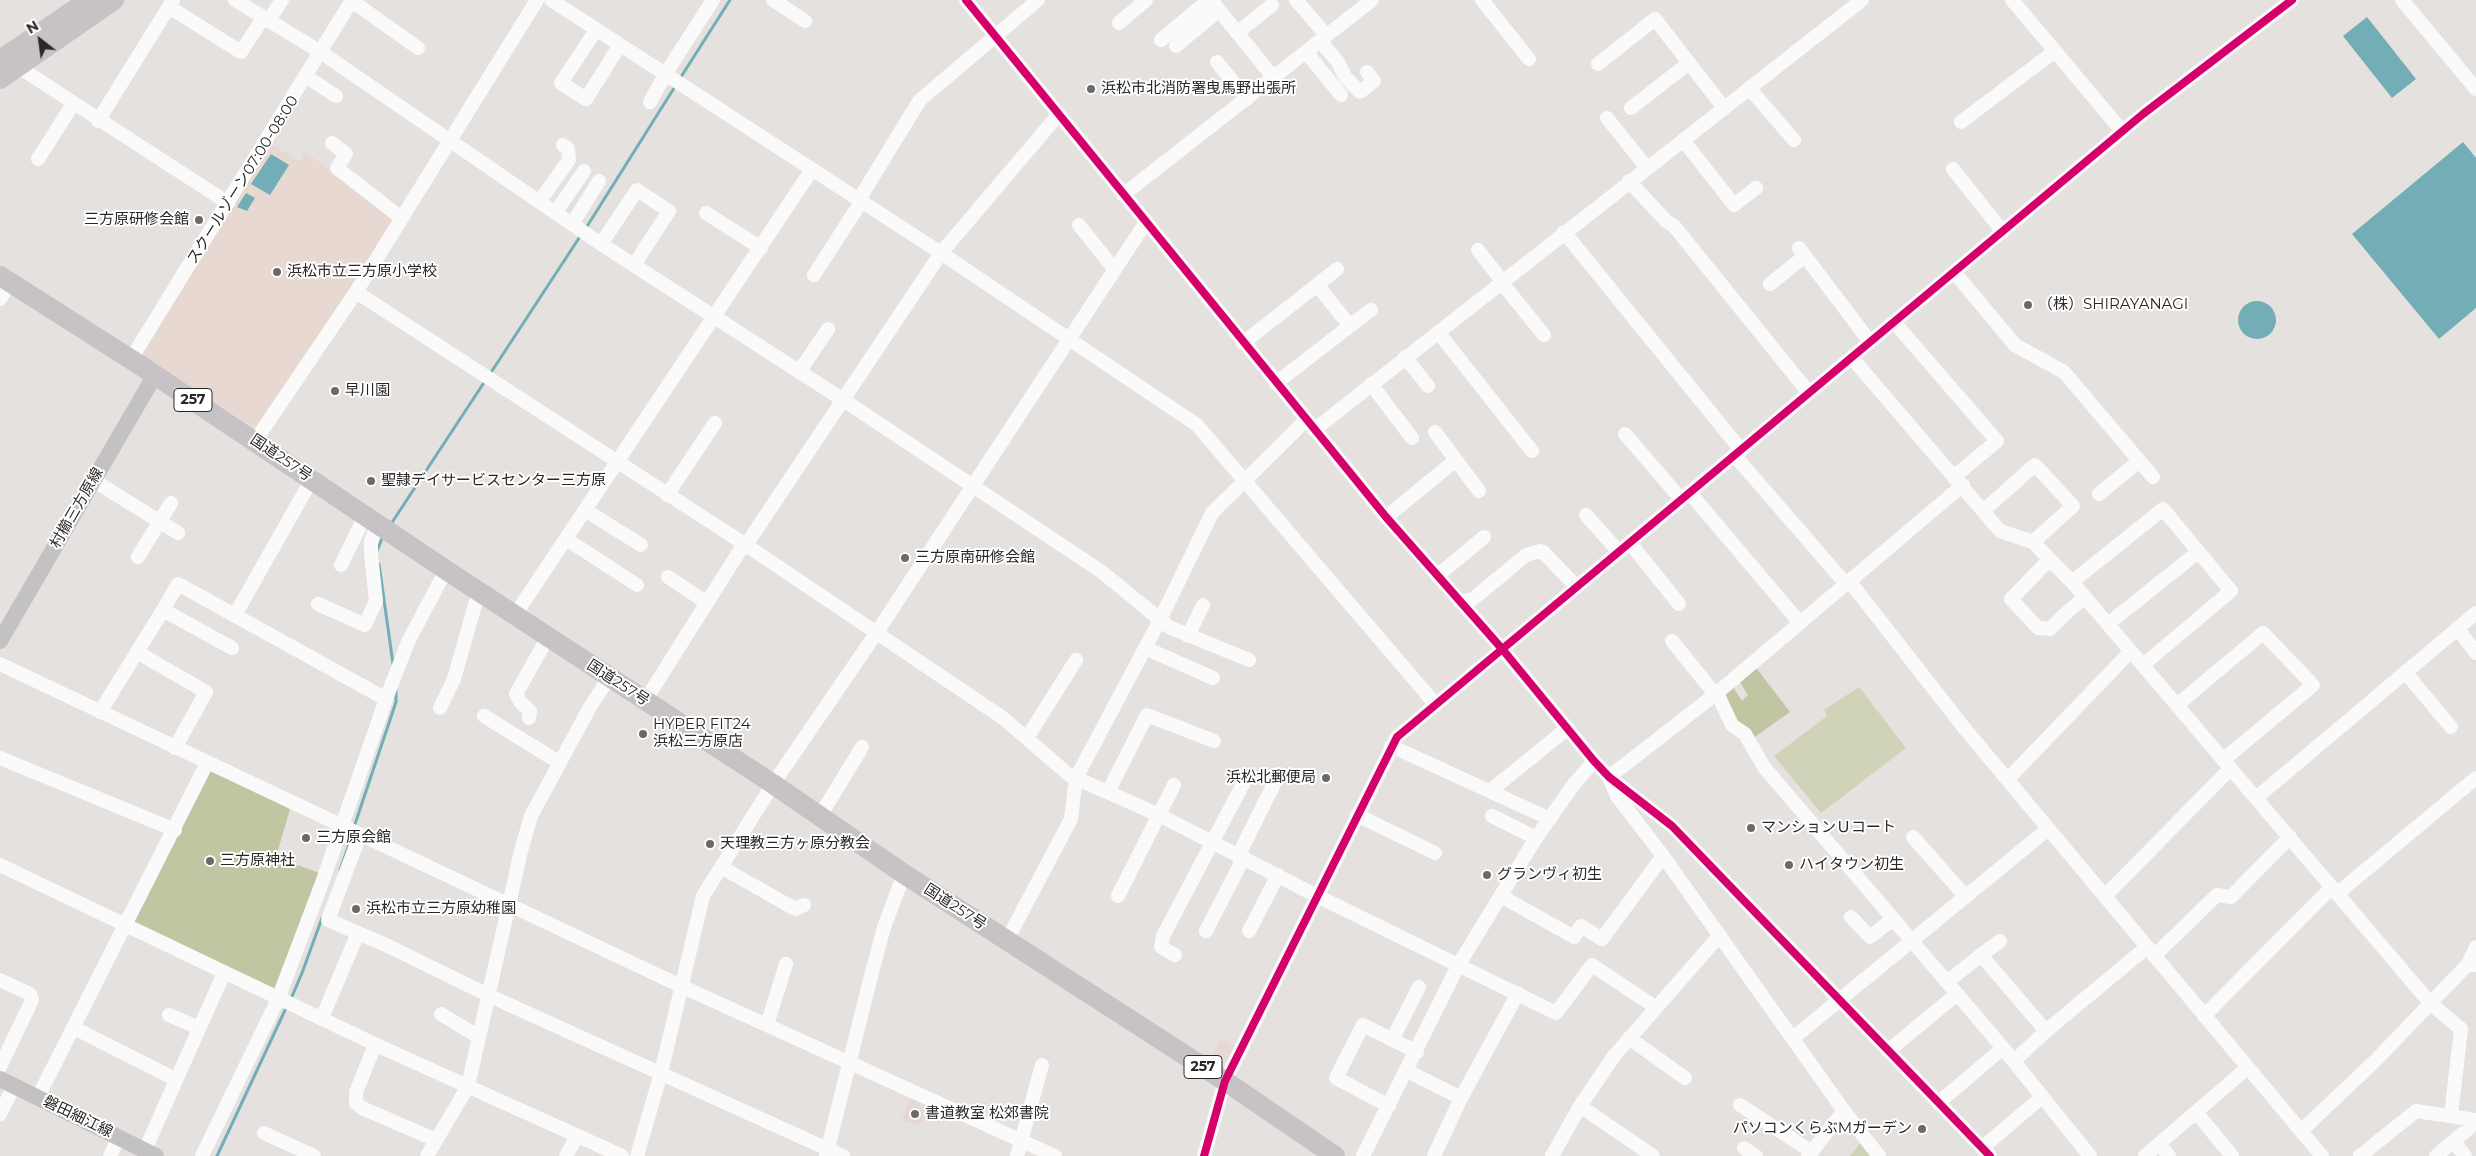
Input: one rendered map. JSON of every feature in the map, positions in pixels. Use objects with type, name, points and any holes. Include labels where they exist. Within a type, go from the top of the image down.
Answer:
[{"type":"highway","points":[[0,79],[5,61],[89,0]]},
{"type":"highway","points":[[5,61],[114,0]]},
{"type":"highway","name":"国道257号","points":[[3,286],[131,359],[609,678],[773,784],[904,874],[1225,1081],[1335,1156]]},
{"type":"main road","name":"村櫛三方原線","points":[[0,641],[155,375]]},
{"type":"main road","name":"磐田細江線","points":[[7,1083],[151,1153]]},
{"type":"street","points":[[236,0],[319,51],[555,213],[1102,572],[1169,627],[1249,660]]},
{"type":"street","points":[[98,121],[171,3],[241,52],[282,0]]},
{"type":"street","points":[[352,0],[418,48]]},
{"type":"street","name":"スクールゾーン07:00-08:00","points":[[131,359],[307,77],[319,51],[352,0]]},
{"type":"street","points":[[255,441],[356,292],[536,0]]},
{"type":"street","points":[[551,0],[811,171],[941,253],[1198,425],[1436,705]]},
{"type":"street","points":[[650,102],[674,80],[713,0]]},
{"type":"street","points":[[773,0],[805,21]]},
{"type":"street","points":[[966,0],[1386,517],[1503,650],[1609,777],[1672,826],[1986,1152],[2042,1097]]},
{"type":"street","points":[[814,275],[920,100],[1038,0]]},
{"type":"street","points":[[1118,23],[1146,0]]},
{"type":"street","points":[[1296,0],[1323,38],[1345,77],[1360,92],[1374,81],[1367,72]]},
{"type":"street","points":[[1124,195],[1372,0]]},
{"type":"street","points":[[1482,0],[1529,59]]},
{"type":"street","points":[[2012,0],[2122,131]]},
{"type":"street","points":[[1204,1156],[1225,1081],[1397,737],[2122,131],[2202,67],[2292,0]]},
{"type":"street","points":[[2402,0],[2476,89]]},
{"type":"street","points":[[1213,3],[1273,77]]},
{"type":"street","points":[[1161,40],[1213,3]]},
{"type":"street","points":[[1176,46],[1213,3]]},
{"type":"street","points":[[1007,940],[1071,819],[1076,778],[1160,620],[1212,513],[1244,480],[1310,425],[1371,384],[1406,357],[1724,108],[1853,3]]},
{"type":"street","points":[[1237,34],[1272,5]]},
{"type":"street","points":[[1598,64],[1655,19],[1724,108]]},
{"type":"street","points":[[596,30],[561,83],[586,99],[620,46]]},
{"type":"street","points":[[1306,52],[1341,94]]},
{"type":"street","points":[[1962,122],[2055,52]]},
{"type":"street","points":[[5,61],[228,203]]},
{"type":"street","points":[[1217,62],[1247,98]]},
{"type":"street","points":[[1631,108],[1689,63]]},
{"type":"street","points":[[307,77],[336,96]]},
{"type":"street","points":[[1749,88],[1794,140]]},
{"type":"street","points":[[38,159],[73,104]]},
{"type":"street","points":[[645,701],[745,545],[844,401],[941,253],[1060,114]]},
{"type":"street","points":[[1607,118],[1647,168]]},
{"type":"street","points":[[1683,140],[1734,205],[1756,188]]},
{"type":"street","points":[[332,143],[346,154],[337,168],[400,218]]},
{"type":"street","points":[[539,202],[569,160],[568,149],[563,145]]},
{"type":"street","points":[[1953,169],[2003,232]]},
{"type":"street","points":[[555,213],[584,171]]},
{"type":"street","points":[[516,615],[811,171]]},
{"type":"street","points":[[587,233],[598,181]]},
{"type":"street","points":[[1630,181],[1685,240],[1809,393]]},
{"type":"street","points":[[587,233],[637,190],[669,210],[634,265]]},
{"type":"street","points":[[706,214],[761,248]]},
{"type":"street","points":[[637,1156],[661,1073],[703,896],[773,784],[877,632],[1146,222]]},
{"type":"street","points":[[1079,225],[1114,269]]},
{"type":"street","points":[[1564,232],[1738,453],[1848,583],[2048,829],[2322,1156]]},
{"type":"street","points":[[1478,250],[1544,335]]},
{"type":"street","points":[[1770,284],[1802,252],[1870,342]]},
{"type":"street","points":[[1243,342],[1337,269]]},
{"type":"street","points":[[1954,272],[2015,345],[2064,372],[2153,478]]},
{"type":"street","points":[[1317,285],[1350,326]]},
{"type":"street","points":[[356,292],[877,632],[1003,718],[1069,775],[1159,815],[1317,896],[1556,1013],[1592,964],[1655,1008]]},
{"type":"street","points":[[1276,383],[1371,310]]},
{"type":"street","points":[[1609,777],[1716,693],[1848,583],[1959,480],[1997,441],[1894,322]]},
{"type":"street","points":[[799,372],[828,328]]},
{"type":"street","points":[[1438,332],[1532,451]]},
{"type":"street","points":[[1406,357],[1428,386]]},
{"type":"street","points":[[1852,358],[1959,480],[2000,531],[2033,542],[2072,582],[2431,1004],[2461,1029],[2451,1115]]},
{"type":"street","points":[[1371,384],[1412,438]]},
{"type":"street","points":[[668,495],[715,423]]},
{"type":"street","points":[[1435,432],[1479,491]]},
{"type":"street","points":[[1625,434],[1685,496],[1800,623]]},
{"type":"street","points":[[1386,517],[1456,460]]},
{"type":"street","points":[[2099,494],[2139,461]]},
{"type":"street","points":[[1984,510],[2035,464],[2073,506],[2033,542]]},
{"type":"street","points":[[93,480],[178,533]]},
{"type":"street","points":[[235,615],[312,480]]},
{"type":"street","points":[[138,557],[171,503]]},
{"type":"street","points":[[2072,582],[2163,509],[2231,591],[2143,665]]},
{"type":"street","points":[[585,510],[641,545]]},
{"type":"street","points":[[1586,515],[1619,552]]},
{"type":"street","points":[[341,565],[380,525]]},
{"type":"street","points":[[318,604],[365,625],[376,601],[371,541],[380,525]]},
{"type":"street","points":[[1437,576],[1484,537]]},
{"type":"street","points":[[566,539],[637,585]]},
{"type":"street","points":[[1630,542],[1679,604]]},
{"type":"street","points":[[1460,602],[1473,599],[1526,556],[1540,551],[1577,587]]},
{"type":"street","points":[[2108,624],[2198,552]]},
{"type":"street","points":[[2050,559],[2011,599],[2038,628],[2050,630],[2085,597]]},
{"type":"street","points":[[202,1156],[278,999],[342,827],[399,663],[446,570]]},
{"type":"street","points":[[668,577],[707,603]]},
{"type":"street","points":[[100,712],[178,584],[388,694]]},
{"type":"street","points":[[440,708],[454,679],[479,591]]},
{"type":"street","points":[[1188,636],[1204,605]]},
{"type":"street","points":[[162,610],[232,648]]},
{"type":"street","points":[[2256,798],[2476,613]]},
{"type":"street","points":[[2457,628],[2476,653]]},
{"type":"street","points":[[2105,896],[2227,764],[2313,685],[2263,632],[2177,705]]},
{"type":"street","points":[[529,718],[530,711],[521,703],[516,694],[548,637]]},
{"type":"street","points":[[1672,641],[1716,693],[1732,725],[1745,734],[1764,766],[2014,1061],[2090,1156]]},
{"type":"street","points":[[1145,648],[1212,678]]},
{"type":"street","points":[[2008,780],[2131,651]]},
{"type":"street","points":[[137,652],[206,692],[175,748]]},
{"type":"street","points":[[1027,738],[1076,660]]},
{"type":"street","points":[[0,664],[207,764],[682,986],[1054,1156]]},
{"type":"street","points":[[2405,672],[2451,726]]},
{"type":"street","points":[[427,1156],[468,1086],[508,904],[531,816],[590,707],[609,678]]},
{"type":"street","points":[[1108,792],[1147,715],[1214,741]]},
{"type":"street","points":[[484,716],[560,763]]},
{"type":"street","points":[[1490,791],[1568,728]]},
{"type":"street","points":[[1392,746],[1550,819]]},
{"type":"street","points":[[820,816],[862,747]]},
{"type":"street","points":[[0,758],[175,830]]},
{"type":"street","points":[[1363,1156],[1417,1052],[1459,964],[1536,838],[1574,784],[1594,761]]},
{"type":"street","points":[[38,1097],[207,764]]},
{"type":"street","points":[[1206,931],[1280,774]]},
{"type":"street","points":[[1609,777],[1617,796],[1663,856],[1844,1111],[1879,1156]]},
{"type":"street","points":[[2204,1016],[2335,890],[2476,779]]},
{"type":"street","points":[[1175,955],[1162,947],[1161,942],[1244,782]]},
{"type":"street","points":[[1118,896],[1174,785]]},
{"type":"street","points":[[1357,816],[1435,853]]},
{"type":"street","points":[[1492,816],[1536,838]]},
{"type":"street","points":[[1793,1038],[1840,1002],[2048,829]]},
{"type":"street","points":[[360,835],[328,920],[661,1073],[827,1152],[843,1156]]},
{"type":"street","points":[[1913,837],[1966,897]]},
{"type":"street","points":[[2014,1061],[2046,1032],[2150,951],[2216,894],[2231,896],[2290,837]]},
{"type":"street","points":[[1500,896],[1574,937],[1581,926],[1602,939],[1663,856]]},
{"type":"street","points":[[0,865],[375,1045],[622,1156]]},
{"type":"street","points":[[721,867],[769,896],[795,909],[804,905]]},
{"type":"street","points":[[827,1152],[884,927],[904,874]]},
{"type":"street","points":[[1249,931],[1278,875]]},
{"type":"street","points":[[1851,917],[1870,937],[1892,919]]},
{"type":"street","points":[[322,1018],[358,933]]},
{"type":"street","points":[[1552,1156],[1580,1106],[1614,1056],[1720,935]]},
{"type":"street","points":[[1947,982],[2000,940]]},
{"type":"street","points":[[2302,1130],[2472,965],[2476,947]]},
{"type":"street","points":[[1982,955],[2046,1032]]},
{"type":"street","points":[[767,1025],[786,964]]},
{"type":"street","points":[[151,1153],[175,1079],[224,973]]},
{"type":"street","points":[[0,980],[30,994],[32,1000],[0,1067]]},
{"type":"street","points":[[1392,1040],[1419,987]]},
{"type":"street","points":[[1434,1156],[1461,1098],[1518,994]]},
{"type":"street","points":[[1888,1051],[1957,994]]},
{"type":"street","points":[[441,1014],[479,1037]]},
{"type":"street","points":[[169,1016],[199,1028]]},
{"type":"street","points":[[1388,1106],[1336,1078],[1362,1025],[1417,1052]]},
{"type":"street","points":[[74,1028],[175,1079]]},
{"type":"street","points":[[1629,1038],[1685,1078]]},
{"type":"street","points":[[375,1045],[356,1092],[356,1103],[362,1108],[436,1140]]},
{"type":"street","points":[[1938,1102],[2003,1048]]},
{"type":"street","points":[[1017,1156],[1042,1065]]},
{"type":"street","points":[[2145,1156],[2247,1068]]},
{"type":"street","points":[[1407,1071],[1461,1098]]},
{"type":"street","points":[[0,1114],[7,1083]]},
{"type":"street","points":[[1740,1105],[1810,1154],[1844,1111]]},
{"type":"street","points":[[1580,1106],[1653,1156]]},
{"type":"street","points":[[2360,1156],[2416,1111],[2451,1115],[2476,1121]]},
{"type":"street","points":[[2196,1112],[2231,1156]]},
{"type":"street","points":[[2436,1156],[2476,1121]]},
{"type":"street","points":[[264,1133],[314,1156]]},
{"type":"street","points":[[566,1156],[577,1136]]},
{"type":"street","points":[[110,1156],[119,1137]]},
{"type":"street","points":[[2454,1142],[2466,1156]]},
{"type":"street","points":[[2159,1144],[2169,1156]]},
{"type":"street","points":[[1744,1148],[1756,1156]]},
{"type":"shaded area","name":"浜松市立三方原小学校","points":[[269,142],[300,162],[305,152],[396,217],[349,296],[254,435],[139,357]]},
{"type":"shaded area","points":[[1220,1039],[1236,1046],[1229,1061],[1213,1054]]},
{"type":"shaded area","name":"書道教室 松郊書院","points":[[910,1097],[921,1100],[920,1107],[928,1106],[920,1126],[902,1120]]},
{"type":"green space","points":[[1754,665],[1790,712],[1752,739],[1735,723],[1721,693],[1731,684],[1742,701],[1748,695],[1738,679]]},
{"type":"green space","points":[[1859,687],[1906,748],[1821,813],[1774,756],[1827,716],[1824,710]]},
{"type":"green space","points":[[209,769],[290,809],[276,857],[319,873],[276,990],[131,924]]},
{"type":"green space","points":[[1861,1142],[1871,1156],[1850,1156]]},
{"type":"water","points":[[2367,17],[2416,79],[2392,98],[2343,36]]},
{"type":"water","points":[[2463,142],[2476,158],[2476,308],[2439,339],[2352,234]]},
{"type":"water","points":[[271,154],[289,165],[270,195],[251,184]]},
{"type":"water","points":[[246,193],[255,198],[247,211],[237,207]]},
{"type":"water","points":[[2257,301],[2264,302],[2270,307],[2275,313],[2275,327],[2270,333],[2264,338],[2257,339],[2250,338],[2244,333],[2239,327],[2238,320],[2239,313],[2244,307],[2250,302]]},
{"type":"waterway","points":[[679,80],[730,0]]},
{"type":"waterway","points":[[586,228],[676,85]]},
{"type":"waterway","points":[[490,374],[581,235]]},
{"type":"waterway","points":[[391,524],[485,381]]},
{"type":"waterway","points":[[377,551],[383,536]]},
{"type":"waterway","points":[[379,564],[393,664]]},
{"type":"waterway","points":[[354,827],[396,702],[396,688]]},
{"type":"waterway","points":[[340,870],[352,836]]},
{"type":"waterway","points":[[290,1001],[322,918]]},
{"type":"waterway","points":[[217,1156],[287,1006]]},
{"type":"cycle path","points":[[966,0],[1386,517],[1503,650],[1594,761],[1609,777],[1672,826],[1990,1156]]},
{"type":"cycle path","points":[[1204,1156],[1225,1081],[1397,737],[2143,114],[2292,0]]},
{"type":"place","name":"浜松市北消防署曳馬野出張所","points":[[1091,89]]},
{"type":"place","name":"三方原研修会館","points":[[199,220]]},
{"type":"place","name":"浜松市立三方原小学校","points":[[277,272]]},
{"type":"place","name":"（株）SHIRAYANAGI","points":[[2028,305]]},
{"type":"place","name":"早川園","points":[[335,391]]},
{"type":"place","name":"聖隷デイサービスセンター三方原","points":[[371,481]]},
{"type":"place","name":"三方原南研修会館","points":[[905,558]]},
{"type":"place","name":"HYPER FIT24 浜松三方原店","points":[[643,734]]},
{"type":"place","name":"浜松北郵便局","points":[[1326,778]]},
{"type":"place","name":"マンションＵコート","points":[[1751,828]]},
{"type":"place","name":"三方原会館","points":[[306,838]]},
{"type":"place","name":"天理教三方ヶ原分教会","points":[[710,844]]},
{"type":"place","name":"三方原神社","points":[[210,861]]},
{"type":"place","name":"ハイタウン初生","points":[[1789,865]]},
{"type":"place","name":"グランヴィ初生","points":[[1487,875]]},
{"type":"place","name":"浜松市立三方原幼稚園","points":[[356,909]]},
{"type":"place","name":"書道教室 松郊書院","points":[[915,1114]]},
{"type":"place","name":"パソコンくらぶMガーデン","points":[[1922,1129]]}]
